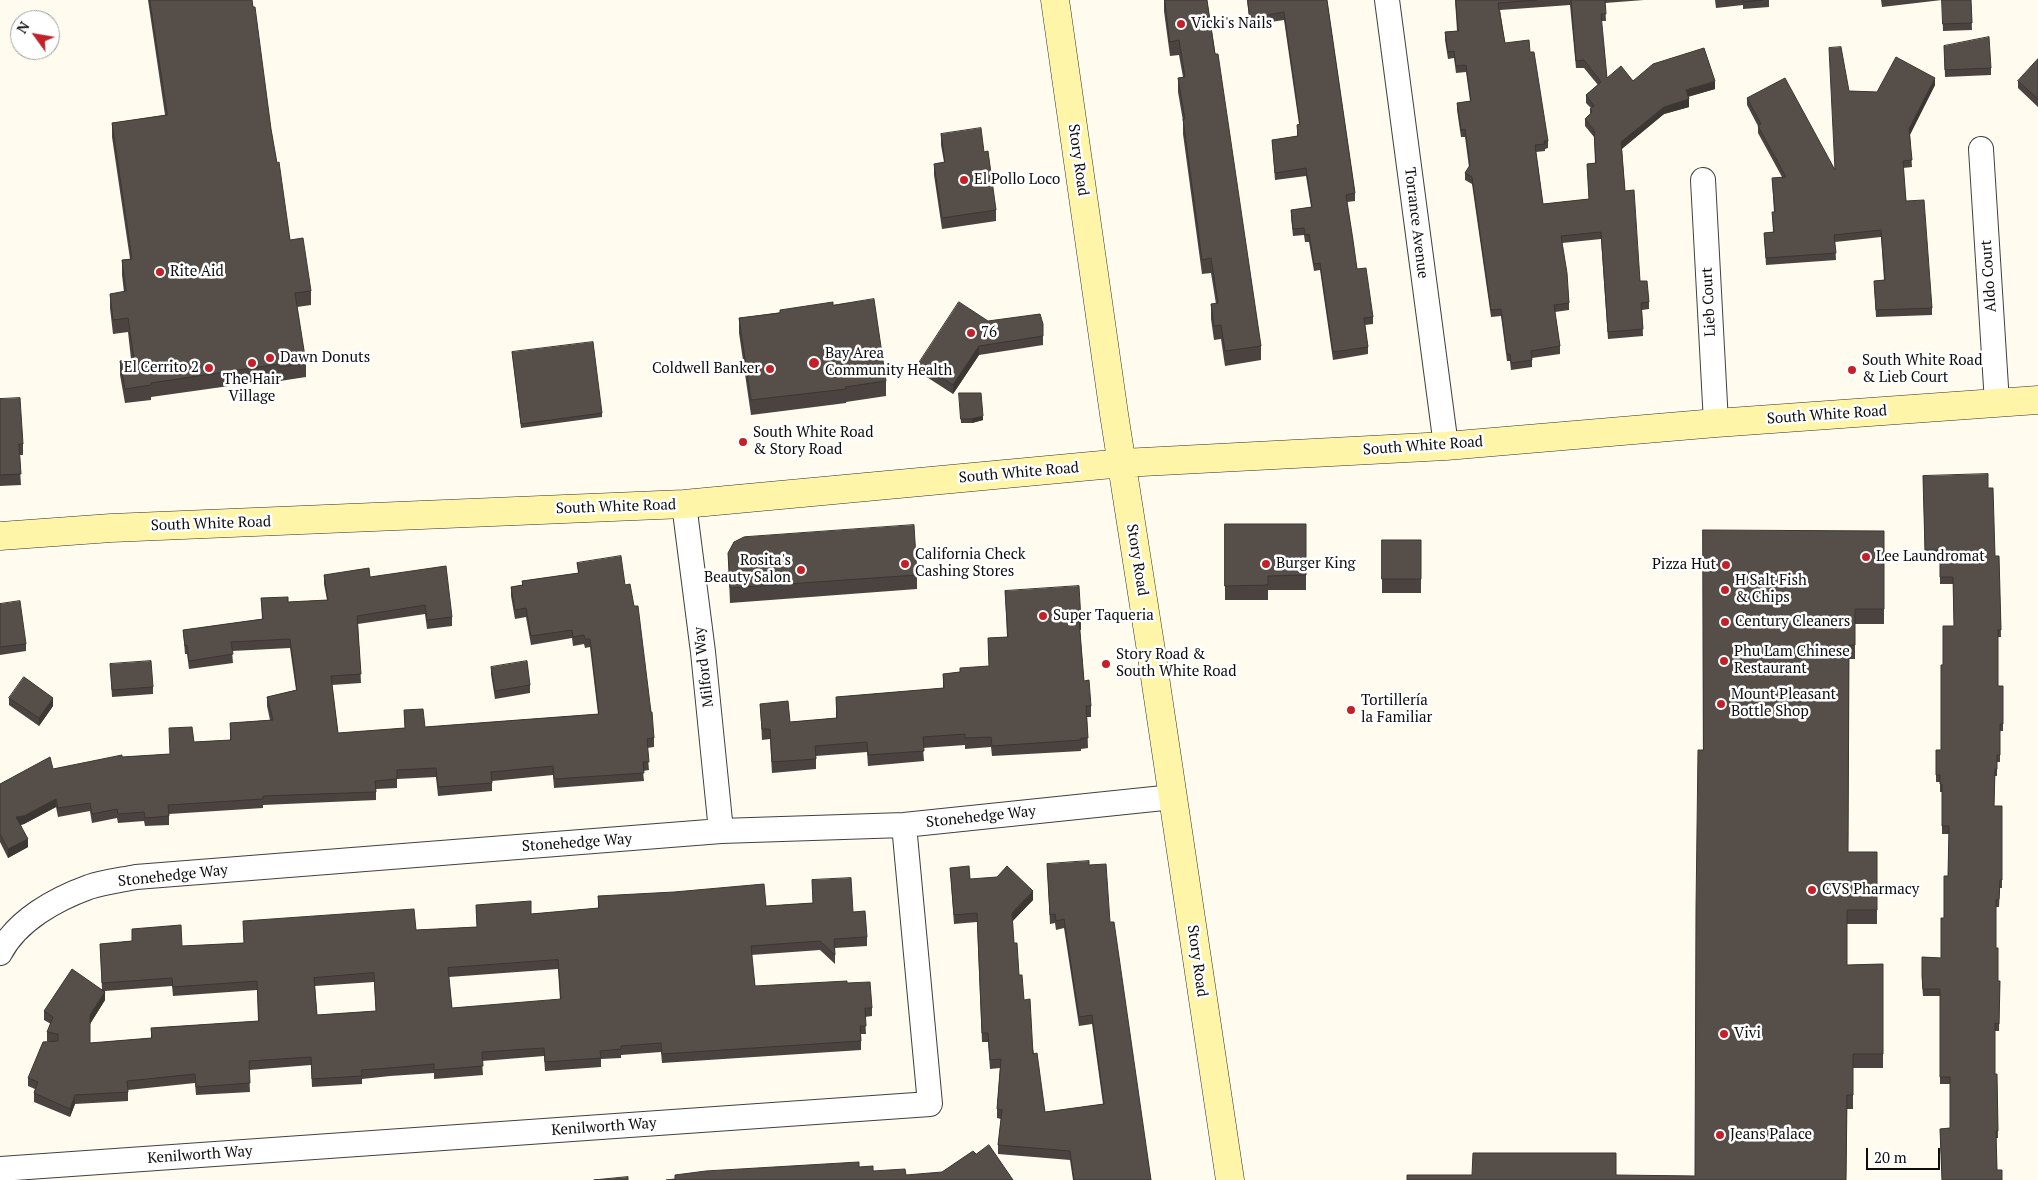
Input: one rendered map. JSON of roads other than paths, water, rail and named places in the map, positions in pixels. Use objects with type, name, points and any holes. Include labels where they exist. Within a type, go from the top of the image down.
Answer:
[{"type":"main road","name":"Story Road","points":[[1055,0],[1114,414],[1123,463],[1230,1180]]},
{"type":"main road","name":"South White Road","points":[[0,536],[110,528],[684,504],[1123,463],[1446,446],[1716,423],[2038,400]]},
{"type":"street","name":"Torrance Avenue","points":[[1387,0],[1446,446]]},
{"type":"street","name":"Aldo Court","points":[[1981,149],[1997,403]]},
{"type":"street","name":"Lieb Court","points":[[1703,180],[1716,423]]},
{"type":"street","name":"Milford Way","points":[[684,504],[703,652],[721,831]]},
{"type":"street","name":"Stonehedge Way","points":[[1,949],[22,925],[55,902],[91,886],[136,877],[721,831],[904,825],[1173,797]]},
{"type":"street","name":"Kenilworth Way","points":[[0,1169],[930,1104],[904,825]]},
{"type":"place","name":"Vicki's Nails","points":[[1181,24]]},
{"type":"place","name":"El Pollo Loco","points":[[964,180]]},
{"type":"place","name":"Rite Aid","points":[[160,272]]},
{"type":"place","name":"76","points":[[971,333]]},
{"type":"place","name":"Dawn Donuts","points":[[270,358]]},
{"type":"place","name":"The Hair Village","points":[[252,363]]},
{"type":"place","name":"Bay Area Community Health","points":[[814,363]]},
{"type":"place","name":"El Cerrito 2","points":[[209,368]]},
{"type":"place","name":"Coldwell Banker","points":[[770,369]]},
{"type":"place","name":"South White Road & Lieb Court","points":[[1852,370]]},
{"type":"place","name":"South White Road & Story Road","points":[[743,442]]},
{"type":"place","name":"Lee Laundromat","points":[[1866,557]]},
{"type":"place","name":"California Check Cashing Stores","points":[[905,564]]},
{"type":"place","name":"Burger King","points":[[1266,564]]},
{"type":"place","name":"Pizza Hut","points":[[1726,565]]},
{"type":"place","name":"Rosita's Beauty Salon","points":[[801,570]]},
{"type":"place","name":"H Salt Fish & Chips","points":[[1725,590]]},
{"type":"place","name":"Super Taqueria","points":[[1043,616]]},
{"type":"place","name":"Century Cleaners","points":[[1725,622]]},
{"type":"place","name":"Phu Lam Chinese Restaurant","points":[[1724,661]]},
{"type":"place","name":"Story Road & South White Road","points":[[1106,664]]},
{"type":"place","name":"Mount Pleasant Bottle Shop","points":[[1721,704]]},
{"type":"place","name":"Tortillería la Familiar","points":[[1351,710]]},
{"type":"place","name":"CVS Pharmacy","points":[[1812,890]]},
{"type":"place","name":"Vivi","points":[[1724,1034]]},
{"type":"place","name":"Jeans Palace","points":[[1720,1135]]}]
